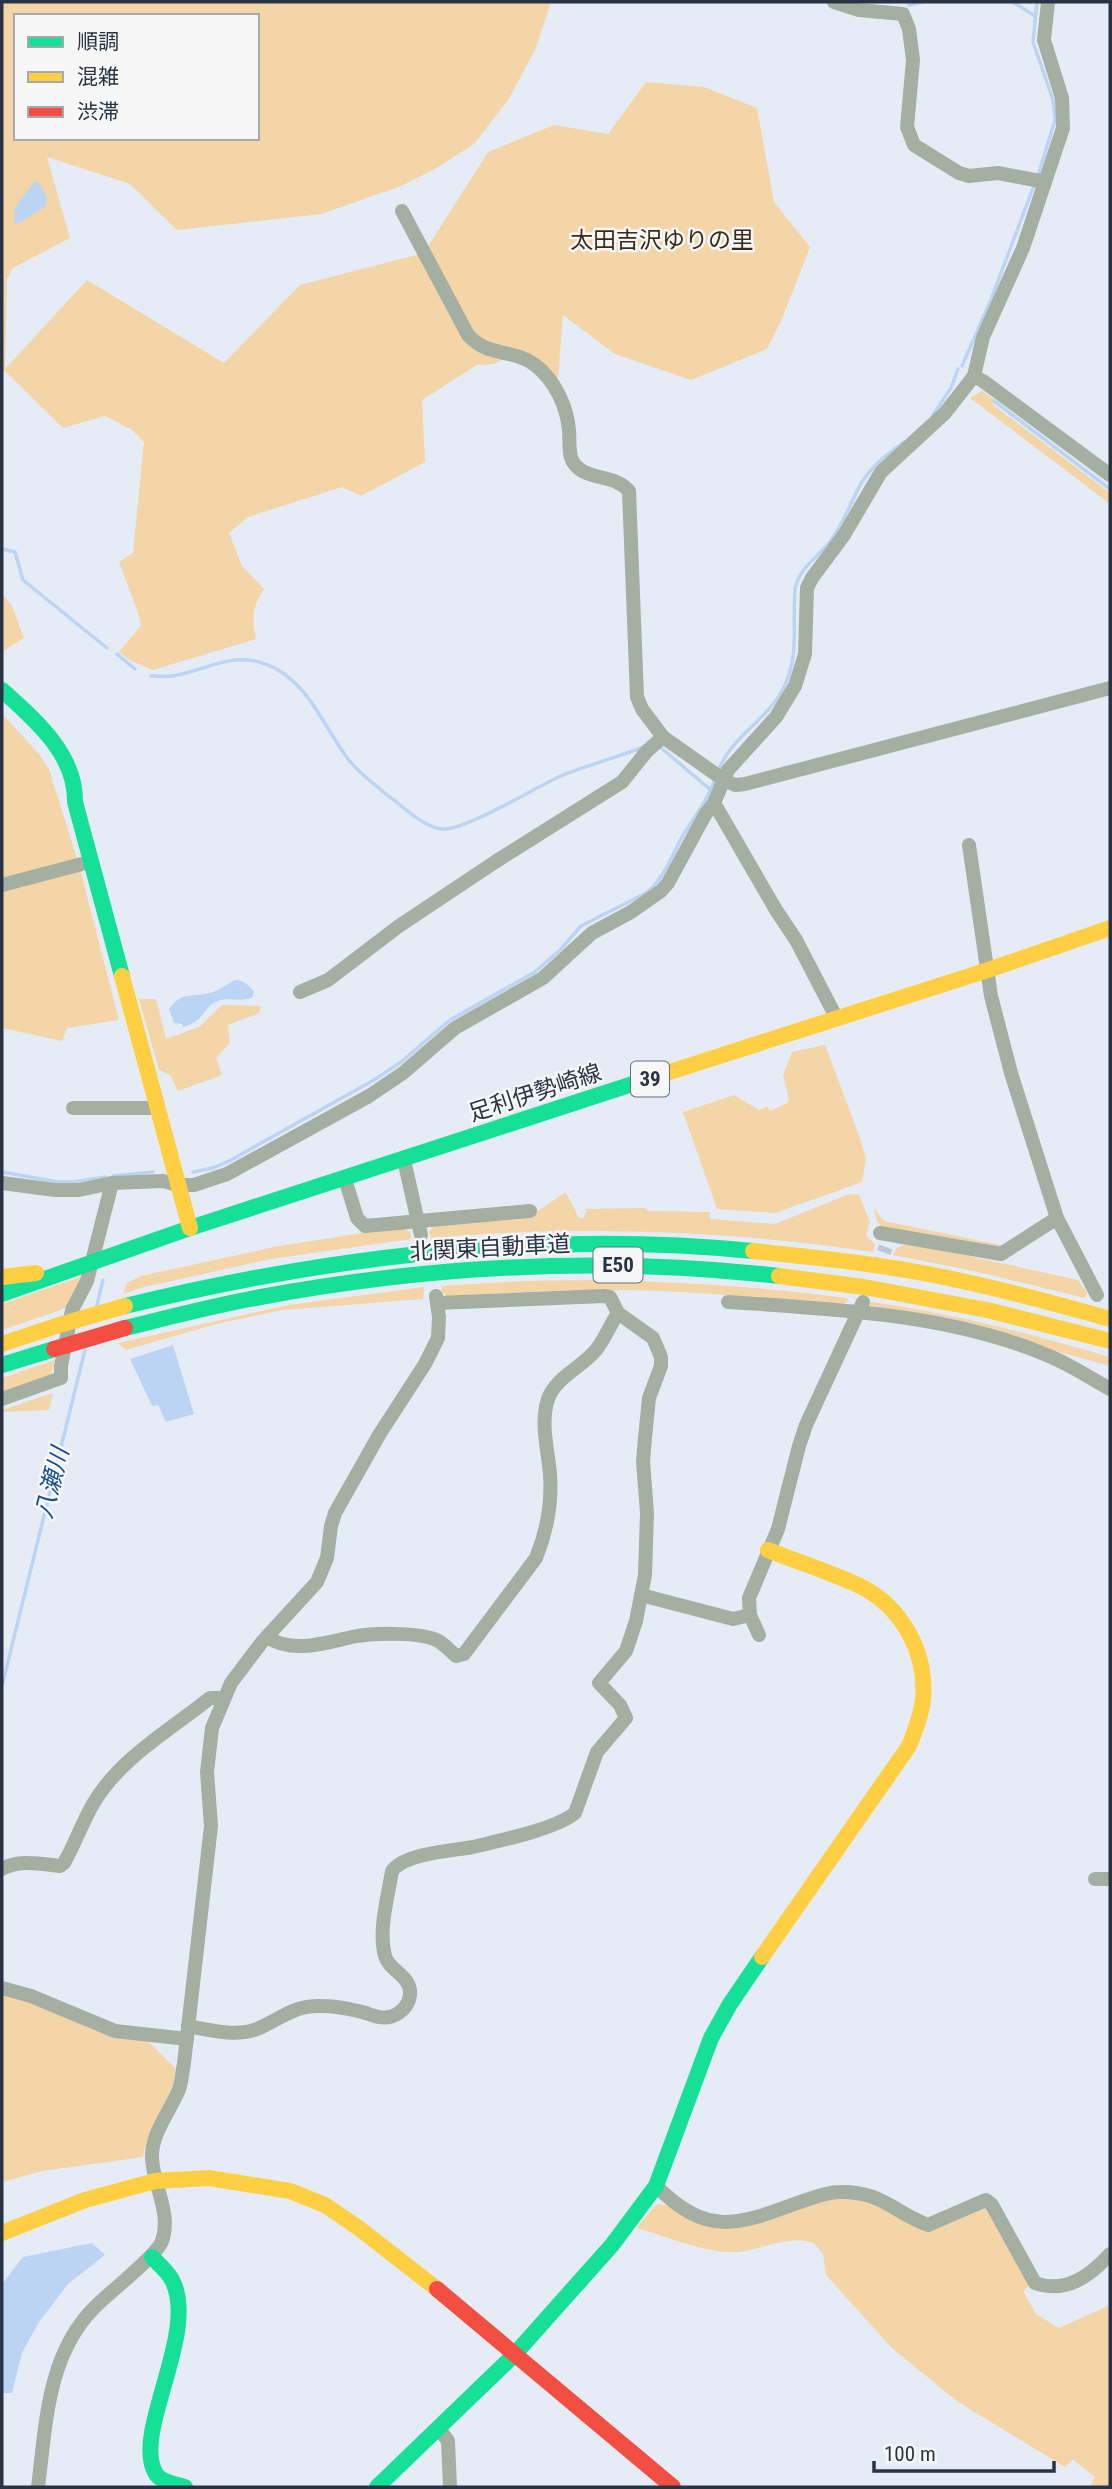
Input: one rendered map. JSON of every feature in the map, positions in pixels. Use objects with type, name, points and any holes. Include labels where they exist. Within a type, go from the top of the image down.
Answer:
[{"type":"main road","points":[[2,690],[47,736],[75,781],[75,802],[190,1228]]},
{"type":"main road","name":"足利伊勢崎線","points":[[2,1294],[190,1228],[988,970],[1110,928]]},
{"type":"main road","name":"北関東自動車道","points":[[2,1344],[125,1306],[238,1280],[357,1260],[477,1248],[609,1244],[729,1250],[862,1264],[982,1286],[1110,1319]]},
{"type":"main road","name":"足利伊勢崎線","points":[[2,1277],[64,1270],[93,1263]]},
{"type":"main road","name":"北関東自動車道","points":[[2,1365],[125,1328],[245,1299],[361,1280],[479,1269],[611,1265],[729,1269],[862,1285],[977,1306],[1110,1341]]},
{"type":"main road","points":[[377,2487],[514,2355],[612,2245],[656,2186],[711,2038],[730,2004],[909,1746],[918,1726],[924,1701],[923,1671],[918,1649],[896,1613],[871,1591],[768,1550]]},
{"type":"main road","points":[[2,2233],[85,2200],[155,2181],[209,2178],[290,2191],[325,2205],[360,2229],[418,2274],[673,2487]]},
{"type":"main road","points":[[152,2257],[175,2285],[176,2308],[172,2357],[153,2417],[152,2457],[156,2474],[161,2479],[185,2487]]},
{"type":"street","points":[[834,2],[859,10],[904,14],[913,60],[907,127],[914,145],[969,176],[998,173],[1045,182]]},
{"type":"street","points":[[2,1182],[55,1191],[79,1190],[112,1183],[163,1181],[194,1185],[227,1174],[361,1100],[403,1073],[455,1028],[543,978],[592,933],[631,912],[661,891],[714,803],[733,763],[776,717],[795,686],[805,654],[807,588],[812,578],[839,543],[881,472],[945,413],[974,376],[983,337],[1023,248],[1063,128],[1062,98],[1044,40],[1048,2]]},
{"type":"street","points":[[402,211],[468,334],[484,349],[514,355],[545,374],[564,404],[571,459],[576,466],[584,473],[621,482],[629,491],[637,697],[642,709],[663,737],[710,770],[736,785],[745,784],[1110,688]]},
{"type":"street","points":[[974,376],[1110,475]]},
{"type":"street","points":[[299,992],[328,980],[399,926],[622,782],[647,751],[663,737]]},
{"type":"street","points":[[714,803],[796,940],[836,1017]]},
{"type":"street","points":[[969,845],[991,996],[1011,1073],[1057,1218],[1097,1295]]},
{"type":"street","points":[[2,885],[82,864]]},
{"type":"street","points":[[74,1108],[156,1108]]},
{"type":"street","points":[[404,1160],[421,1235]]},
{"type":"street","points":[[345,1179],[357,1218],[362,1225],[530,1211]]},
{"type":"street","points":[[2,1399],[61,1378],[72,1310],[88,1281],[112,1183]]},
{"type":"street","points":[[886,1238],[1001,1254],[1057,1218]]},
{"type":"street","points":[[2,1988],[31,1996],[116,2031],[188,2033],[247,2031],[295,2009],[309,2006],[339,2007],[385,2018],[406,2006],[410,1995],[409,1987],[398,1969],[387,1962],[384,1952],[386,1911],[396,1866],[408,1859],[476,1846],[554,1825],[575,1813],[597,1752],[626,1718],[620,1705],[599,1683],[626,1651],[645,1575],[647,1513],[643,1461],[649,1398],[660,1373],[661,1357],[653,1338],[618,1313],[610,1297],[436,1299],[438,1338],[335,1513],[327,1558],[317,1582],[267,1637],[231,1683],[223,1698],[212,1728],[209,1748],[211,1826],[188,2033],[179,2092],[152,2147],[155,2181],[162,2200],[162,2243],[152,2257],[83,2319],[62,2354],[53,2383],[38,2487]]},
{"type":"street","points":[[728,1302],[860,1308],[924,1321],[1031,1349],[1074,1367],[1110,1389]]},
{"type":"street","points":[[759,1635],[750,1615],[749,1598],[785,1505],[806,1425],[860,1308]]},
{"type":"street","points":[[267,1637],[278,1642],[316,1646],[371,1635],[424,1637],[435,1639],[456,1656],[464,1654],[536,1558],[541,1545],[551,1493],[544,1427],[551,1392],[596,1350],[618,1313]]},
{"type":"street","points":[[641,1595],[733,1619],[750,1615]]},
{"type":"street","points":[[2,1870],[8,1866],[30,1862],[60,1866],[64,1863],[93,1803],[113,1778],[137,1754],[210,1698],[223,1698]]},
{"type":"street","points":[[1095,1879],[1110,1879]]},
{"type":"street","points":[[656,2186],[686,2211],[707,2220],[724,2223],[755,2219],[836,2191],[880,2199],[928,2225],[986,2200],[992,2205],[1035,2283],[1044,2286],[1069,2284],[1089,2275],[1110,2254]]},
{"type":"street","points":[[439,2429],[448,2441],[450,2487]]},
{"type":"green space","name":"太田吉沢ゆりの里","points":[[2,2],[551,2],[535,50],[508,100],[474,144],[435,169],[401,186],[321,214],[177,230],[130,184],[47,157],[70,238],[13,268],[7,279],[5,369],[87,280],[224,363],[300,285],[424,253],[488,152],[554,125],[608,134],[646,82],[704,87],[757,108],[774,202],[810,247],[782,319],[767,349],[691,380],[615,354],[563,315],[558,379],[505,358],[494,364],[477,365],[422,400],[425,462],[361,496],[342,487],[248,517],[229,533],[242,566],[264,589],[254,613],[256,639],[153,670],[129,660],[119,652],[141,626],[119,562],[133,553],[144,442],[132,430],[105,416],[63,428],[5,371],[2,373]]},
{"type":"green space","points":[[982,391],[995,400],[992,404],[1110,493],[1110,504],[970,398]]},
{"type":"green space","points":[[2,594],[12,606],[24,638],[2,652]]},
{"type":"green space","points":[[2,714],[39,754],[49,769],[79,865],[119,1020],[67,1028],[62,1041],[2,1028]]},
{"type":"green space","points":[[139,999],[156,999],[166,1039],[199,1027],[222,1005],[261,1006],[259,1013],[228,1025],[230,1043],[216,1058],[222,1075],[178,1091],[170,1075],[159,1070]]},
{"type":"green space","points":[[825,1045],[866,1159],[862,1182],[775,1213],[717,1209],[683,1112],[734,1095],[759,1110],[767,1107],[770,1111],[787,1103],[789,1100],[783,1075],[792,1052]]},
{"type":"green space","points":[[566,1192],[579,1218],[584,1218],[586,1209],[645,1208],[648,1211],[710,1212],[710,1219],[775,1224],[849,1194],[859,1195],[870,1222],[866,1236],[875,1244],[873,1252],[708,1234],[597,1231],[431,1238],[429,1232],[434,1225],[526,1219]]},
{"type":"green space","points":[[874,1208],[884,1221],[1005,1246],[997,1250],[882,1228]]},
{"type":"green space","points":[[400,1227],[410,1232],[411,1239],[271,1259],[123,1294],[127,1283],[141,1276],[274,1247]]},
{"type":"green space","points":[[909,1243],[1078,1280],[1087,1293],[1085,1298],[893,1255],[897,1248]]},
{"type":"green space","points":[[83,1276],[68,1305],[61,1310],[2,1330],[2,1304]]},
{"type":"green space","points":[[598,1280],[723,1286],[848,1298],[847,1302],[838,1306],[666,1291],[608,1290],[447,1296],[441,1291],[442,1286]]},
{"type":"green space","points":[[424,1287],[423,1299],[282,1310],[216,1324],[126,1350],[118,1343],[289,1305]]},
{"type":"green space","points":[[871,1302],[961,1318],[1051,1340],[1110,1357],[1110,1366],[1045,1348],[867,1308]]},
{"type":"green space","points":[[55,1360],[50,1377],[2,1393],[2,1378]]},
{"type":"green space","points":[[53,1393],[49,1410],[2,1412],[2,1410]]},
{"type":"green space","points":[[2,1993],[147,2040],[176,2069],[143,2157],[42,2171],[2,2182]]},
{"type":"green space","points":[[837,2194],[887,2202],[923,2229],[932,2231],[986,2208],[1031,2284],[1023,2291],[1036,2314],[1059,2328],[1110,2305],[1110,2487],[1090,2487],[1095,2477],[1073,2460],[1065,2467],[958,2402],[892,2348],[826,2275],[823,2254],[814,2243],[795,2240],[747,2251],[726,2252],[636,2228],[657,2204],[671,2207],[712,2226],[726,2228],[742,2227],[775,2218]]},
{"type":"water","points":[[34,182],[38,182],[47,197],[46,206],[14,224],[15,207]]},
{"type":"water","points":[[235,980],[243,982],[254,991],[252,998],[218,1001],[190,1024],[183,1027],[182,1024],[174,1023],[169,1009],[178,1000],[186,996],[213,992]]},
{"type":"water","points":[[173,1345],[194,1414],[166,1422],[158,1405],[152,1406],[130,1359]]},
{"type":"water","points":[[92,2243],[105,2255],[68,2284],[39,2322],[22,2353],[12,2393],[2,2393],[2,2284],[23,2257]]},
{"type":"waterway","points":[[909,5],[922,2]]},
{"type":"waterway","points":[[1013,2],[1035,16]]},
{"type":"waterway","points":[[1037,2],[1033,42],[1053,100],[1055,120],[1038,176]]},
{"type":"waterway","points":[[962,366],[990,302],[1035,183]]},
{"type":"waterway","points":[[933,415],[951,388],[958,369]]},
{"type":"waterway","points":[[994,401],[1110,489]]},
{"type":"waterway","points":[[718,772],[723,760],[739,739],[768,711],[788,677],[793,653],[795,590],[800,575],[832,539],[866,476],[904,442]]},
{"type":"waterway","points":[[2,549],[15,552],[23,580],[107,648]]},
{"type":"waterway","points":[[117,654],[135,669]]},
{"type":"waterway","points":[[151,676],[172,676],[234,660],[255,661],[272,667],[299,687],[348,759],[360,772],[414,816],[441,829],[452,828],[483,816],[563,775],[644,747]]},
{"type":"waterway","points":[[660,747],[712,791]]},
{"type":"waterway","points":[[193,1172],[229,1161],[374,1080],[401,1062],[450,1020],[535,972],[561,949],[581,926],[646,893],[662,874],[715,779]]},
{"type":"waterway","points":[[2,1172],[58,1182],[106,1177]]},
{"type":"waterway","points":[[113,1176],[153,1172]]},
{"type":"waterway","name":"八瀬川","points":[[97,1305],[103,1280]]},
{"type":"waterway","name":"八瀬川","points":[[2,1686],[85,1350]]},
{"type":"tunnel","points":[[876,1272],[886,1247]]},
{"type":"traffic: fast","points":[[2,690],[40,726],[69,768],[75,802],[122,976]]},
{"type":"traffic: fast","points":[[2,1294],[190,1228],[654,1077]]},
{"type":"traffic: fast","points":[[125,1306],[280,1273],[437,1252],[595,1244],[674,1245],[753,1251]]},
{"type":"traffic: fast","points":[[125,1328],[250,1299],[447,1272],[580,1266],[713,1270],[779,1276]]},
{"type":"traffic: fast","points":[[2,1365],[54,1349]]},
{"type":"traffic: fast","points":[[377,2487],[514,2355],[612,2245],[656,2186],[711,2038],[762,1957]]},
{"type":"traffic: fast","points":[[152,2257],[171,2278],[178,2304],[177,2329],[157,2410],[151,2457],[159,2477],[185,2487]]},
{"type":"traffic: slow","points":[[654,1077],[1110,928]]},
{"type":"traffic: slow","points":[[122,976],[190,1228]]},
{"type":"traffic: slow","points":[[753,1251],[863,1263],[928,1274],[1110,1319]]},
{"type":"traffic: slow","points":[[2,1277],[36,1273]]},
{"type":"traffic: slow","points":[[779,1276],[864,1287],[987,1310],[1110,1341]]},
{"type":"traffic: slow","points":[[56,1326],[125,1306]]},
{"type":"traffic: slow","points":[[2,1344],[56,1326]]},
{"type":"traffic: slow","points":[[762,1957],[909,1746],[923,1700],[921,1665],[916,1648],[899,1618],[887,1605],[858,1585],[768,1550]]},
{"type":"traffic: slow","points":[[2,2233],[85,2200],[155,2181],[209,2178],[290,2191],[325,2205],[437,2289]]},
{"type":"traffic: jam","points":[[54,1349],[125,1328]]},
{"type":"traffic: jam","points":[[437,2289],[673,2487]]}]
